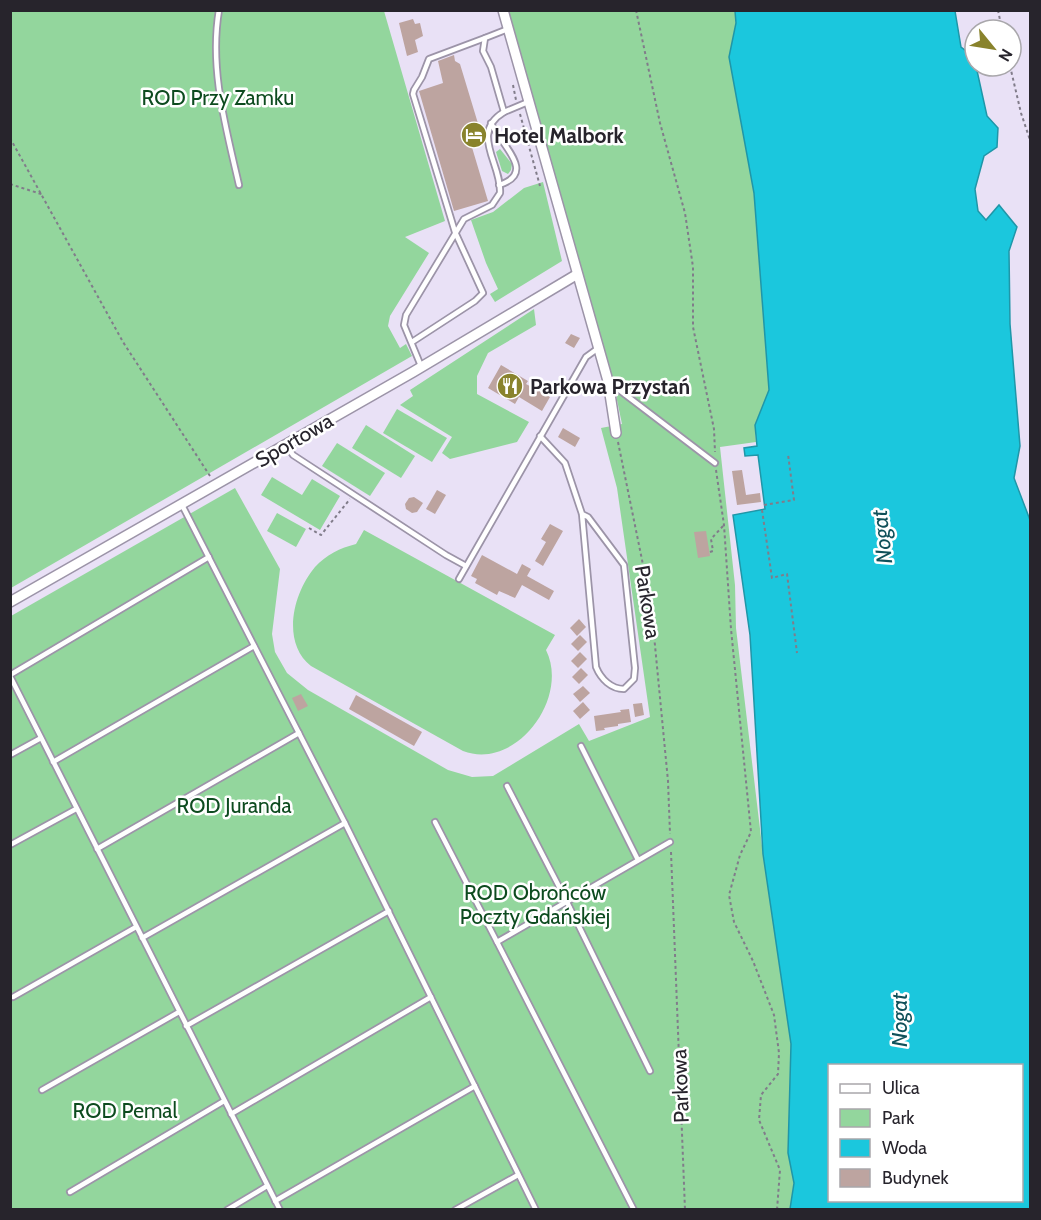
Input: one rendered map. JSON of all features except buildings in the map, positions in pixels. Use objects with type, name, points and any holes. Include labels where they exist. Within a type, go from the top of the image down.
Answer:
[{"type":"street","points":[[503,10],[576,275],[608,381],[616,433]]},
{"type":"street","name":"Sportowa","points":[[10,602],[286,445],[576,275]]},
{"type":"lane","points":[[219,10],[216,29],[219,99],[239,185]]},
{"type":"lane","points":[[412,342],[476,301],[483,293],[455,232],[413,94],[414,90],[429,58],[508,29]]},
{"type":"lane","points":[[485,38],[483,51],[504,112]]},
{"type":"lane","points":[[422,366],[404,326],[406,315],[464,219],[492,205],[500,194],[487,136],[491,123],[504,112],[528,102]]},
{"type":"lane","points":[[491,123],[496,135],[518,167],[511,180],[499,185]]},
{"type":"lane","points":[[459,579],[586,357],[597,349]]},
{"type":"lane","points":[[608,381],[715,463]]},
{"type":"lane","points":[[540,436],[565,463],[582,514],[596,667],[607,682],[618,689],[624,689],[634,679],[635,668],[624,565],[588,517],[582,514]]},
{"type":"lane","points":[[286,445],[293,455],[466,566]]},
{"type":"lane","points":[[182,504],[345,823],[536,1209]]},
{"type":"lane","points":[[209,557],[10,676],[280,1209]]},
{"type":"lane","points":[[53,762],[254,646]]},
{"type":"lane","points":[[97,849],[299,733]]},
{"type":"lane","points":[[10,755],[41,738]]},
{"type":"lane","points":[[581,746],[638,860]]},
{"type":"lane","points":[[507,786],[650,1071]]},
{"type":"lane","points":[[10,845],[76,809]]},
{"type":"lane","points":[[435,822],[634,1209]]},
{"type":"lane","points":[[142,938],[345,823]]},
{"type":"lane","points":[[497,942],[670,842]]},
{"type":"lane","points":[[186,1026],[389,911]]},
{"type":"lane","points":[[13,997],[136,927]]},
{"type":"lane","points":[[231,1114],[431,997]]},
{"type":"lane","points":[[42,1090],[179,1012]]},
{"type":"lane","points":[[275,1201],[475,1086]]},
{"type":"lane","points":[[70,1192],[224,1101]]},
{"type":"lane","points":[[455,1209],[518,1175]]},
{"type":"lane","points":[[227,1209],[267,1186]]},
{"type":"path","points":[[636,10],[660,123],[686,213],[693,267],[693,327],[714,429],[715,463],[724,525],[730,630],[751,832],[740,855],[729,895],[734,922],[753,961],[774,1015],[779,1053],[778,1074],[761,1095],[759,1120],[780,1170],[777,1209]]},
{"type":"path","points":[[1013,78],[1030,140]]},
{"type":"path","points":[[10,138],[44,195],[123,342],[216,485]]},
{"type":"path","points":[[10,184],[44,195]]},
{"type":"path","name":"Parkowa","points":[[616,433],[651,604],[668,781],[685,1209]]},
{"type":"path","points":[[764,506],[794,500],[788,454]]},
{"type":"path","points":[[309,528],[321,535],[353,495]]},
{"type":"path","points":[[762,510],[772,578],[787,574],[797,653]]},
{"type":"path","points":[[710,552],[713,551],[711,539],[724,525]]},
{"type":"green space","name":"ROD Przy Zamku","points":[[10,11],[384,11],[445,221],[405,237],[429,253],[390,316],[388,326],[400,348],[406,344],[412,356],[11,588]]},
{"type":"green space","points":[[503,11],[735,11],[736,23],[729,57],[754,193],[769,390],[755,425],[756,442],[720,447],[735,585],[736,628],[763,854],[791,1044],[788,1153],[794,1183],[790,1209],[11,1209],[11,616],[235,488],[280,569],[272,634],[275,652],[287,673],[308,690],[448,770],[472,777],[493,776],[579,724],[589,741],[650,717],[617,488],[601,428],[622,424],[612,376],[548,172]]},
{"type":"green space","points":[[500,149],[512,164],[508,174],[502,171],[496,152]]},
{"type":"green space","points":[[543,182],[562,261],[495,302],[490,294],[498,289],[471,220],[493,212],[524,188]]},
{"type":"green space","points":[[534,309],[536,325],[488,353],[477,376],[477,394],[529,422],[517,442],[450,459],[442,453],[452,437],[400,405],[413,396],[410,390]]},
{"type":"green space","points":[[397,409],[447,438],[432,462],[383,433]]},
{"type":"green space","points":[[366,425],[415,456],[401,478],[352,448]]},
{"type":"green space","points":[[337,443],[385,473],[370,496],[322,466]]},
{"type":"green space","points":[[272,477],[302,495],[312,479],[340,496],[320,530],[261,495]]},
{"type":"green space","points":[[277,513],[306,529],[296,547],[267,531]]},
{"type":"green space","points":[[364,530],[555,635],[546,650],[551,669],[551,689],[544,708],[533,726],[519,740],[502,750],[483,754],[463,751],[311,666],[302,656],[293,631],[296,603],[301,590],[319,563],[334,552],[356,544]]},
{"type":"water","name":"Nogat","points":[[735,11],[955,11],[963,49],[963,78],[979,78],[987,116],[998,128],[997,147],[984,156],[975,189],[978,211],[986,220],[999,205],[1017,227],[1009,251],[1010,324],[1020,446],[1014,478],[1030,520],[1030,1209],[790,1209],[794,1183],[788,1153],[791,1044],[763,854],[750,635],[733,515],[765,509],[758,455],[745,456],[744,448],[757,446],[755,425],[769,390],[754,193],[729,57],[736,23]]},
{"type":"place","name":"Hotel Malbork","points":[[474,135]]},
{"type":"place","name":"Parkowa Przystań","points":[[510,386]]},
{"type":"park label","name":"ROD Juranda","points":[[234,805]]},
{"type":"park label","name":"ROD Obrońców Poczty Gdańskiej","points":[[535,904]]},
{"type":"park label","name":"ROD Pemal","points":[[125,1110]]}]
